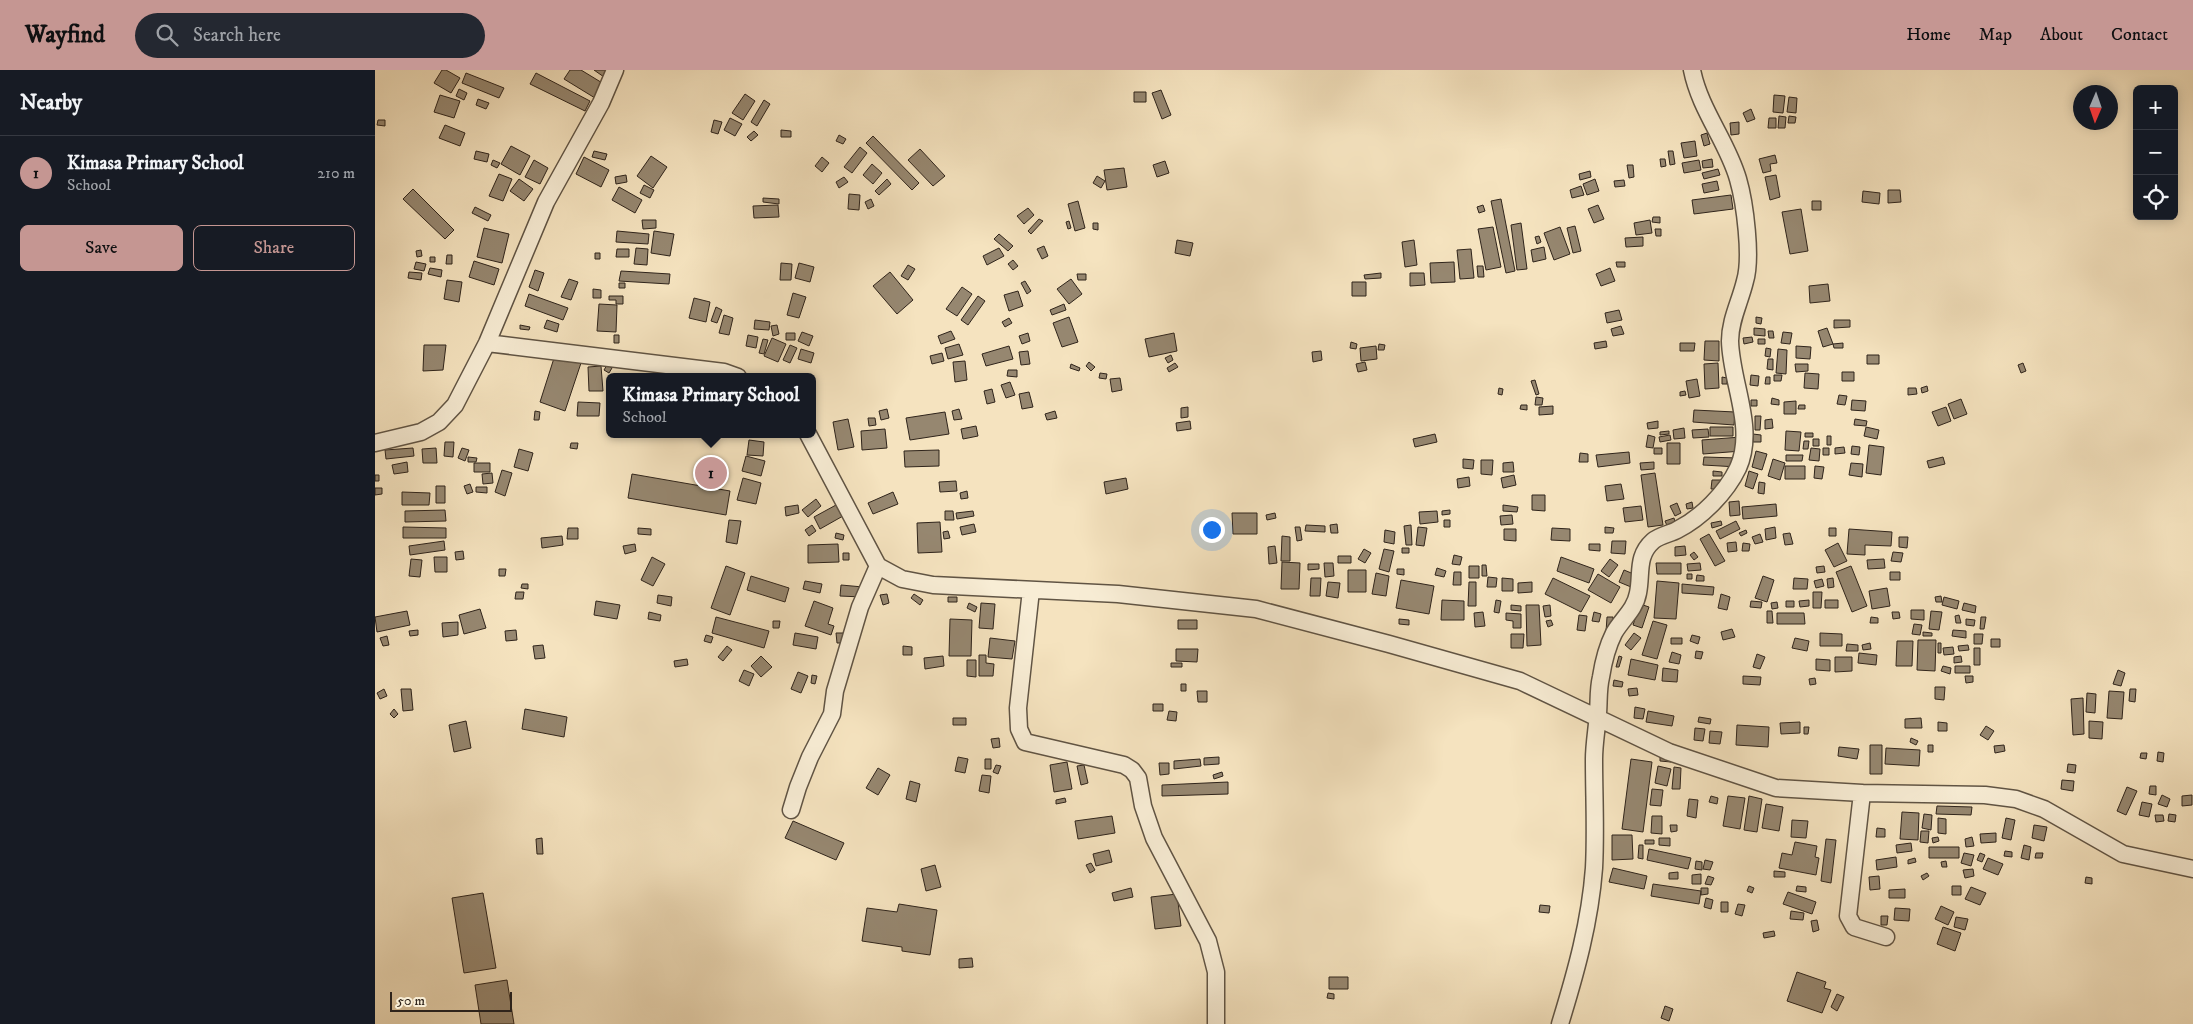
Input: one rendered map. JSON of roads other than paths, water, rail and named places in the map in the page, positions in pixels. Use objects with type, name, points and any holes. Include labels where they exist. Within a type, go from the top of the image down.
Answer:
[{"type":"street","points":[[375,443],[421,432],[439,422],[455,405],[487,343],[546,202],[601,103],[615,70]]},
{"type":"street","points":[[1560,1024],[1581,957],[1589,915],[1594,866],[1594,756],[1597,717],[1601,676],[1614,633],[1633,607],[1638,594],[1640,561],[1645,550],[1655,539],[1678,530],[1702,513],[1724,490],[1738,468],[1743,450],[1743,423],[1730,342],[1738,299],[1746,281],[1748,263],[1746,221],[1738,179],[1724,145],[1705,111],[1692,70]]},
{"type":"street","points":[[487,343],[728,373]]},
{"type":"street","points":[[810,438],[878,566],[902,578],[933,585],[1118,594],[1256,609],[1520,681],[1669,752],[1776,788],[1862,793],[1985,795],[2016,799],[2045,809],[2123,854],[2193,869]]},
{"type":"street","points":[[791,810],[810,757],[832,714],[835,691],[860,606],[878,566]]},
{"type":"street","points":[[1031,590],[1018,708],[1019,729],[1025,742],[1124,765],[1133,770],[1138,778],[1143,806],[1154,838],[1207,941],[1216,972],[1216,1024]]},
{"type":"street","points":[[1862,793],[1848,916],[1854,927],[1886,937]]},
{"type":"place","name":"Kimasa Primary School","points":[[711,473]]}]
